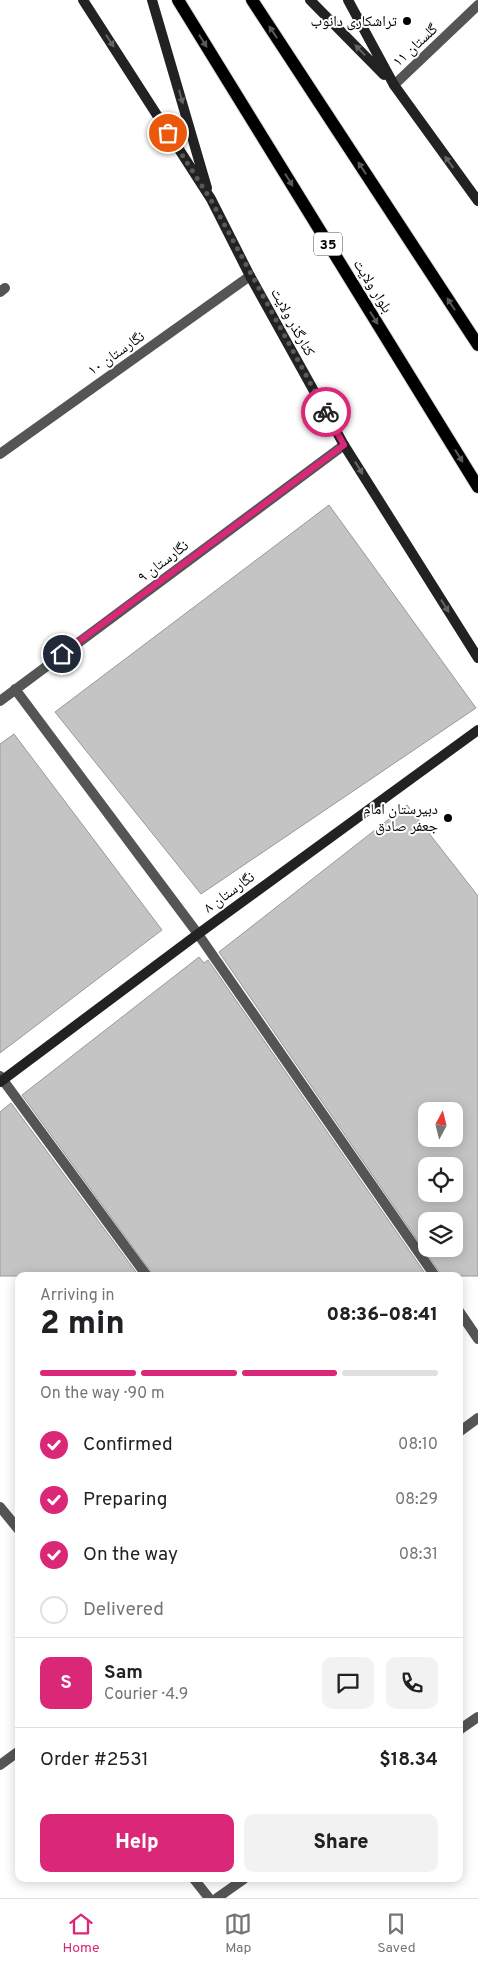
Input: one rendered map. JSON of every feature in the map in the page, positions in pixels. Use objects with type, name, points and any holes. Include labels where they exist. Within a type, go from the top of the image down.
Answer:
[{"type":"main road","name":"کنارگذر ولایت","points":[[83,0],[211,200],[250,276],[344,445],[478,658]]},
{"type":"main road","points":[[152,0],[211,200]]},
{"type":"main road","name":"بلوار ولایت","points":[[178,0],[478,487]]},
{"type":"main road","points":[[252,0],[478,345]]},
{"type":"main road","points":[[310,0],[394,85]]},
{"type":"main road","points":[[348,0],[394,85],[478,201]]},
{"type":"main road","name":"نگارستان ۸","points":[[1,1079],[478,730]]},
{"type":"street","name":"گلستان ۱۱","points":[[394,85],[476,10]]},
{"type":"street","name":"نگارستان ۱۰","points":[[0,454],[250,276]]},
{"type":"street","name":"نگارستان ۹","points":[[0,701],[344,445]]},
{"type":"street","points":[[15,689],[198,934],[431,1272]]},
{"type":"street","points":[[1,1079],[144,1272]]},
{"type":"street","points":[[463,1317],[478,1339]]},
{"type":"street","points":[[463,1429],[478,1418]]},
{"type":"street","points":[[0,1507],[15,1525]]},
{"type":"street","points":[[463,1727],[478,1716]]},
{"type":"street","points":[[0,1765],[15,1754]]},
{"type":"street","points":[[196,1882],[208,1898]]},
{"type":"street","points":[[217,1898],[240,1882]]},
{"type":"building","points":[[329,505],[476,708],[201,894],[55,712]]},
{"type":"building","points":[[14,734],[162,930],[0,1053],[0,744]]},
{"type":"building","points":[[407,805],[478,896],[478,1276],[463,1276],[463,1272],[439,1272],[429,1257],[463,1257],[463,1212],[418,1212],[418,1241],[219,952]]},
{"type":"building","points":[[199,957],[204,963],[208,960],[424,1272],[151,1272],[22,1095]]},
{"type":"building","points":[[11,1103],[136,1272],[15,1272],[15,1276],[0,1276],[0,1112]]},
{"type":"way so far","points":[[168,133],[211,200],[250,276],[326,412]]},
{"type":"place","name":"تراشکاری دانوب","points":[[407,21]]},
{"type":"place","name":"دبیرستان امام جعفر صادق","points":[[448,818]]},
{"type":"route","points":[[62,654],[344,445],[326,412]]}]
